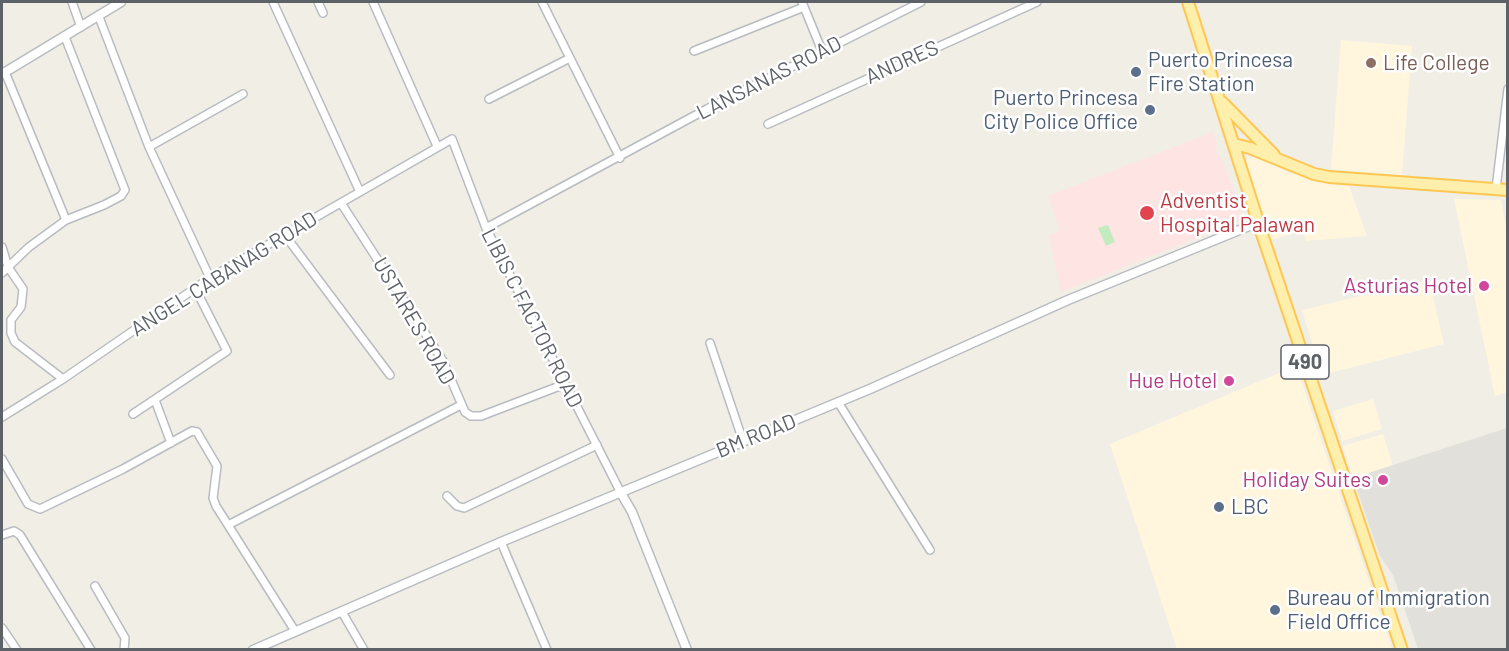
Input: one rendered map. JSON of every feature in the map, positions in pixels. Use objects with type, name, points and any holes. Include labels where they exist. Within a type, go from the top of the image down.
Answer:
[{"type":"main road","points":[[1188,2],[1234,144],[1329,177],[1502,190]]},
{"type":"main road","points":[[1220,99],[1280,161]]},
{"type":"main road","name":"490","points":[[1234,144],[1402,650]]},
{"type":"street","points":[[72,2],[81,27]]},
{"type":"street","points":[[66,220],[3,73],[122,2]]},
{"type":"street","points":[[273,2],[360,192]]},
{"type":"street","points":[[318,2],[323,13]]},
{"type":"street","points":[[373,2],[436,146]]},
{"type":"street","points":[[542,2],[620,158]]},
{"type":"street","name":"LANSANAS ROAD","points":[[486,228],[708,109],[921,2]]},
{"type":"street","name":"ANDRES","points":[[768,124],[1036,2]]},
{"type":"street","points":[[694,51],[803,4],[822,51]]},
{"type":"street","points":[[99,17],[149,147],[210,278]]},
{"type":"street","points":[[2,273],[66,220],[104,205],[121,196],[125,189],[65,37]]},
{"type":"street","points":[[489,99],[570,58]]},
{"type":"street","points":[[1502,190],[1508,89]]},
{"type":"street","points":[[149,147],[243,94]]},
{"type":"street","name":"ANGEL CABANAG ROAD","points":[[2,417],[63,379],[210,278],[436,146],[452,140]]},
{"type":"street","name":"LIBIS C FACTOR ROAD","points":[[452,140],[486,228],[621,493]]},
{"type":"street","name":"USTARES ROAD","points":[[341,203],[443,361],[461,405],[476,417],[564,384]]},
{"type":"street","name":"BM ROAD","points":[[253,650],[501,542],[838,402],[1079,296],[1259,222]]},
{"type":"street","points":[[284,234],[390,375]]},
{"type":"street","points":[[2,247],[8,267],[23,289],[24,296],[21,307],[11,320],[11,333],[15,342],[63,379]]},
{"type":"street","points":[[133,414],[227,351],[228,348],[195,288]]},
{"type":"street","points":[[710,343],[743,441]]},
{"type":"street","points":[[155,400],[171,443]]},
{"type":"street","points":[[838,402],[930,550]]},
{"type":"street","points":[[230,525],[461,405]]},
{"type":"street","points":[[2,459],[28,504],[36,509],[192,431],[198,433],[217,466],[214,502],[296,631]]},
{"type":"street","points":[[447,496],[457,506],[464,507],[597,445]]},
{"type":"street","points":[[621,493],[632,512],[687,650]]},
{"type":"street","points":[[2,535],[14,531],[20,535],[91,650]]},
{"type":"street","points":[[501,542],[547,650]]},
{"type":"street","points":[[95,586],[125,638],[124,650]]},
{"type":"street","points":[[342,612],[364,650]]},
{"type":"street","points":[[2,628],[17,650]]},
{"type":"shaded area","points":[[1341,40],[1412,46],[1402,175],[1331,169]]},
{"type":"shaded area","name":"Adventist Hospital Palawan","points":[[1213,132],[1217,145],[1216,150],[1222,159],[1240,209],[1239,221],[1061,292],[1049,235],[1060,230],[1048,196]]},
{"type":"shaded area","points":[[1255,157],[1290,173],[1349,186],[1367,236],[1306,241],[1303,230],[1271,240],[1244,161]]},
{"type":"shaded area","points":[[1454,199],[1501,200],[1508,238],[1508,392],[1495,396]]},
{"type":"shaded area","points":[[1429,280],[1444,344],[1322,375],[1302,310]]},
{"type":"shaded area","points":[[1296,366],[1392,649],[1177,649],[1110,444]]},
{"type":"shaded area","points":[[1373,399],[1382,429],[1342,441],[1333,411]]},
{"type":"shaded area","points":[[1507,428],[1507,649],[1418,649],[1393,575],[1380,556],[1353,478]]},
{"type":"shaded area","points":[[1383,434],[1393,466],[1353,478],[1343,446]]},
{"type":"green space","points":[[1108,225],[1115,242],[1106,246],[1098,228]]},
{"type":"place","name":"Life College","points":[[1371,63]]},
{"type":"place","name":"Puerto Princesa Fire Station","points":[[1136,72]]},
{"type":"place","name":"Puerto Princesa City Police Office","points":[[1150,110]]},
{"type":"place","name":"Adventist Hospital Palawan","points":[[1147,213]]},
{"type":"place","name":"Asturias Hotel","points":[[1484,286]]},
{"type":"place","name":"Hue Hotel","points":[[1229,381]]},
{"type":"place","name":"Holiday Suites","points":[[1383,480]]},
{"type":"place","name":"LBC","points":[[1219,507]]},
{"type":"place","name":"Bureau of Immigration Field Office","points":[[1275,610]]}]
